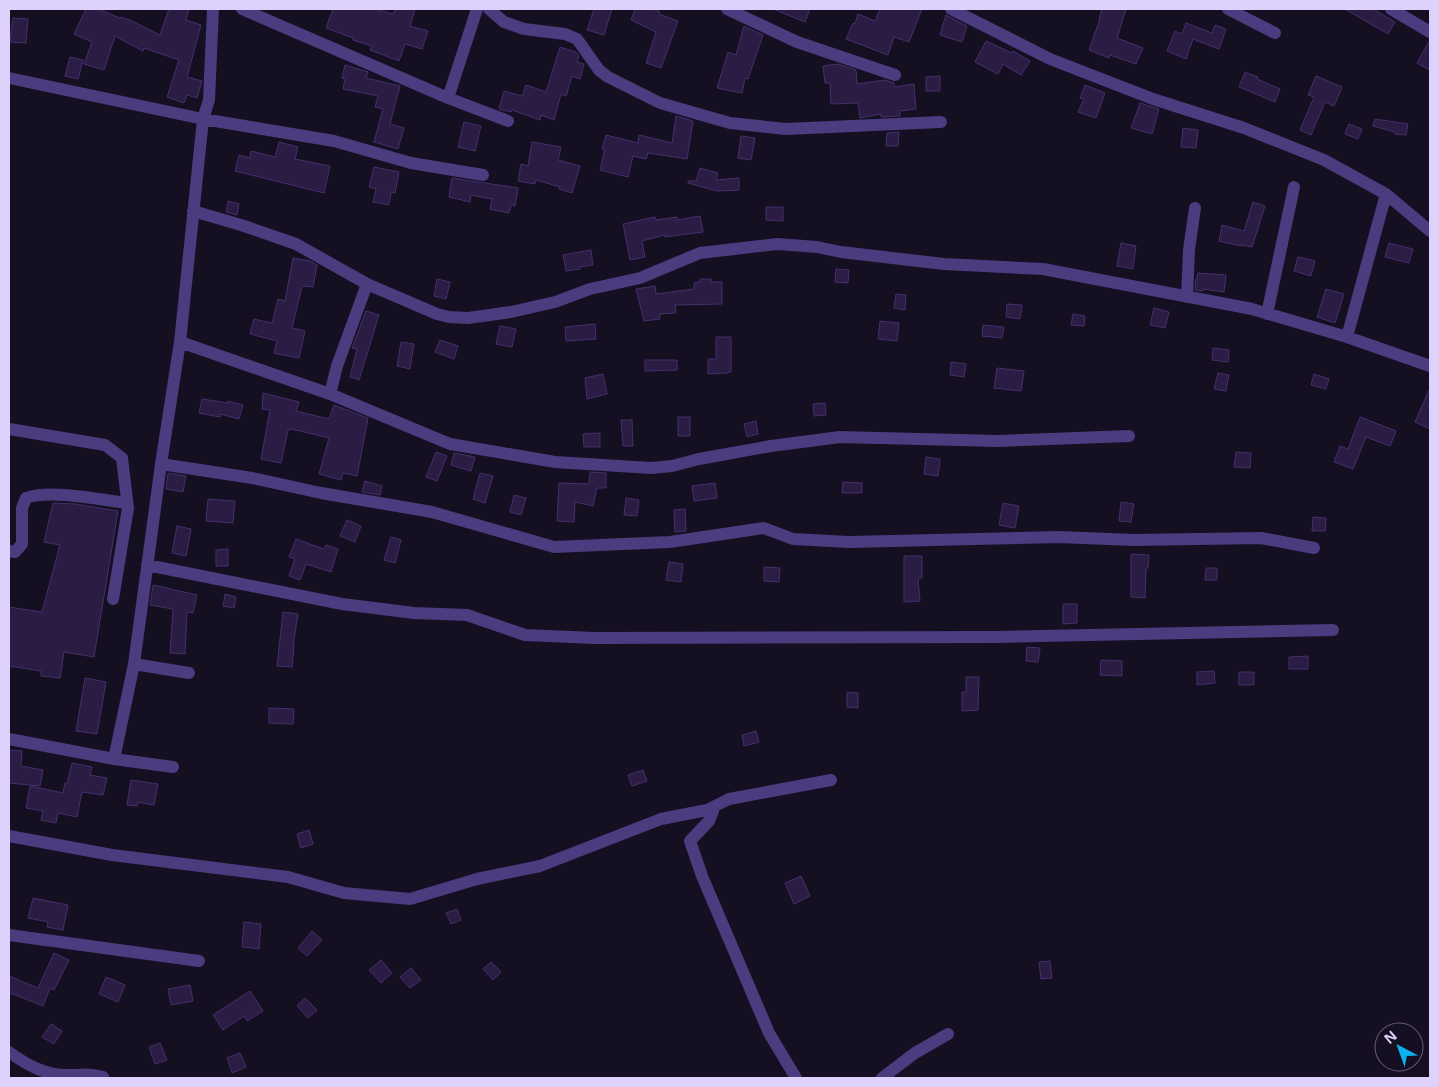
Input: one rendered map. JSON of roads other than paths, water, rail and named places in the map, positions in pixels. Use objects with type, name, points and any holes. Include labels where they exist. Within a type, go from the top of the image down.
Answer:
[{"type":"street","points":[[114,759],[134,664],[161,464],[180,342],[203,118],[209,100],[213,9]]},
{"type":"street","points":[[242,9],[448,98],[508,121]]},
{"type":"street","points":[[448,98],[477,9]]},
{"type":"street","points":[[489,9],[504,22],[524,29],[565,34],[576,38],[599,70],[608,77],[660,103],[730,123],[786,129],[941,122]]},
{"type":"street","points":[[727,9],[797,42],[895,75]]},
{"type":"street","points":[[951,9],[1050,59],[1153,99],[1244,128],[1324,160],[1386,194],[1430,231]]},
{"type":"street","points":[[1228,9],[1275,33]]},
{"type":"street","points":[[1391,9],[1430,32]]},
{"type":"street","points":[[9,78],[203,118],[334,141],[411,163],[483,175]]},
{"type":"street","points":[[1267,314],[1294,187]]},
{"type":"street","points":[[1347,336],[1386,194]]},
{"type":"street","points":[[1187,297],[1189,250],[1195,208]]},
{"type":"street","points":[[193,211],[296,244],[367,284],[437,314],[449,317],[468,318],[511,312],[555,302],[590,289],[640,278],[700,253],[777,244],[817,247],[841,252],[944,264],[1043,269],[1252,309],[1347,336],[1430,366]]},
{"type":"street","points":[[330,394],[337,366],[367,284]]},
{"type":"street","points":[[180,342],[330,394],[450,444],[555,462],[651,468],[672,466],[699,459],[771,446],[840,437],[998,441],[1130,436]]},
{"type":"street","points":[[9,429],[105,445],[122,458],[128,508],[113,600]]},
{"type":"street","points":[[161,464],[252,478],[321,493],[432,512],[554,547],[670,542],[764,528],[793,539],[849,542],[1058,537],[1134,540],[1261,538],[1314,548]]},
{"type":"street","points":[[9,550],[15,552],[22,544],[22,508],[26,498],[35,495],[61,495],[127,503]]},
{"type":"street","points":[[147,565],[342,604],[414,613],[467,615],[526,635],[574,637],[997,637],[1333,630]]},
{"type":"street","points":[[134,664],[189,674]]},
{"type":"street","points":[[9,739],[114,759],[173,767]]},
{"type":"street","points":[[9,836],[112,854],[288,877],[344,893],[410,899],[477,879],[540,866],[661,820],[707,810],[729,799],[831,780]]},
{"type":"street","points":[[715,806],[710,822],[690,841],[702,876],[769,1033],[796,1078]]},
{"type":"street","points":[[9,935],[199,962]]},
{"type":"street","points":[[882,1078],[915,1053],[948,1034]]},
{"type":"street","points":[[9,1052],[24,1063],[39,1070],[70,1075],[91,1074],[102,1077]]}]
